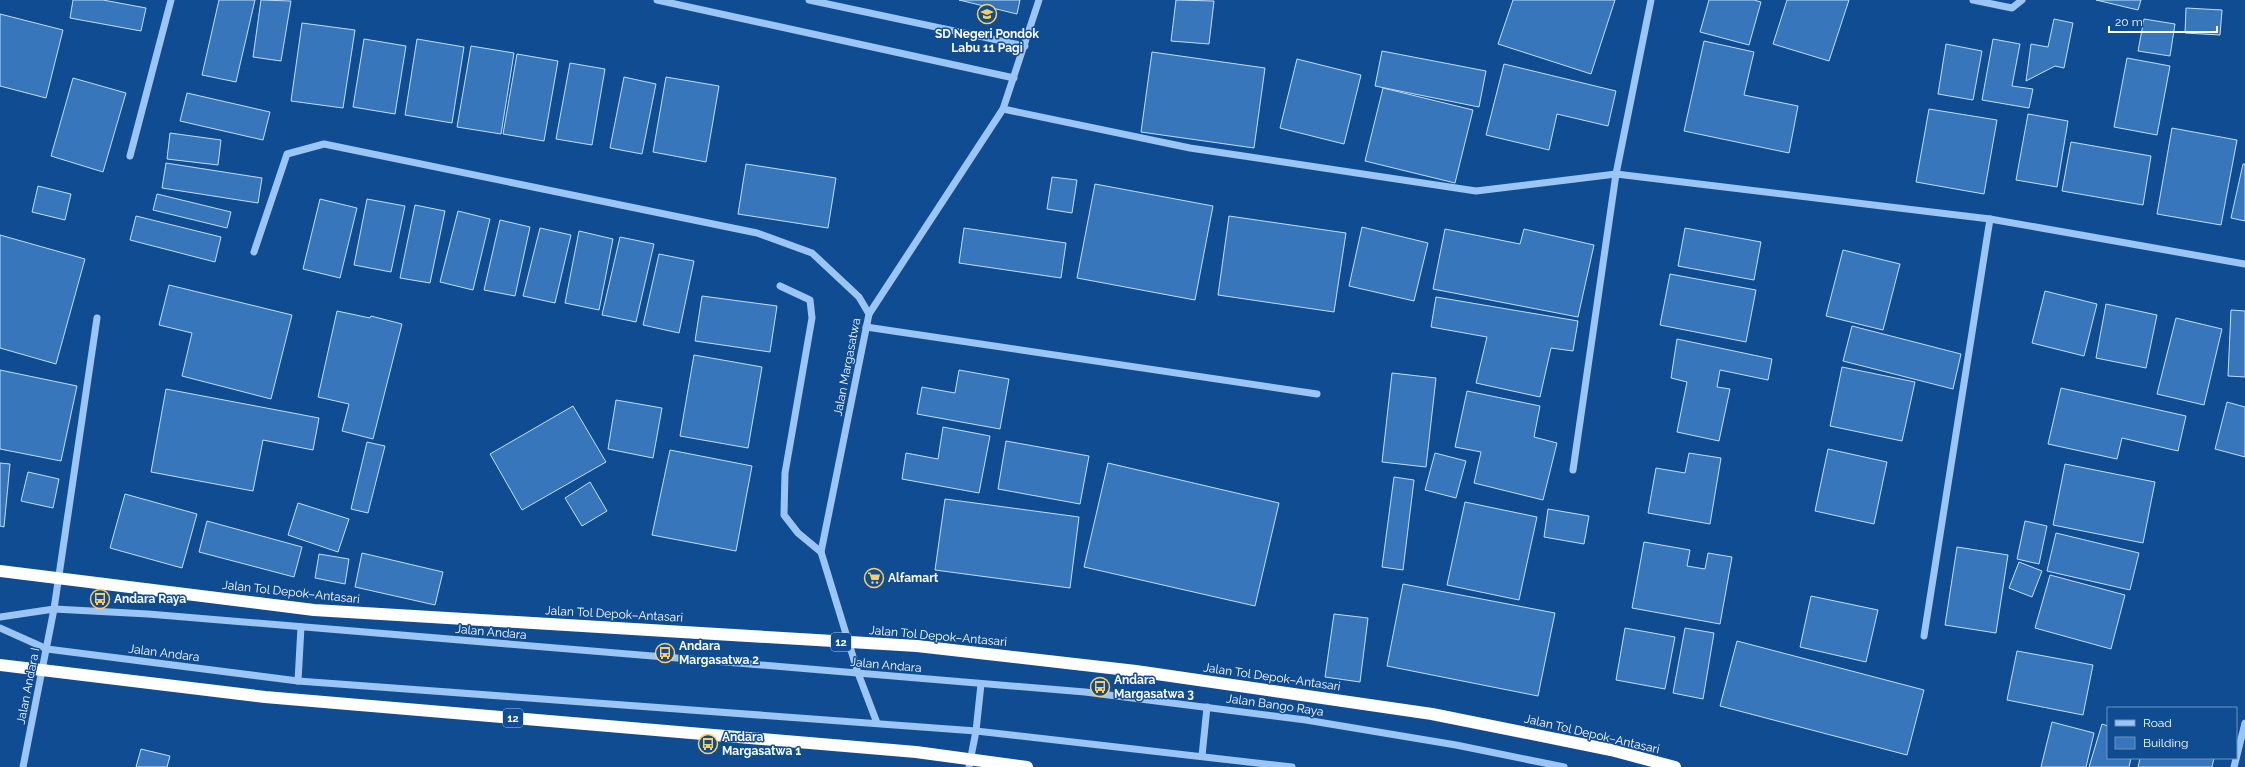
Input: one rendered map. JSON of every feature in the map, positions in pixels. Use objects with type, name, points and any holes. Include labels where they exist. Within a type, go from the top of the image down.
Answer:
[{"type":"highway","name":"Jalan Tol Depok–Antasari","points":[[0,570],[314,610],[917,646],[1136,671],[1432,714],[1611,750],[1675,767]]},
{"type":"highway","name":"12","points":[[0,665],[265,697],[916,752],[1027,767]]},
{"type":"street","points":[[130,156],[171,0]]},
{"type":"street","points":[[657,0],[674,2],[1014,78]]},
{"type":"street","points":[[809,0],[1025,46]]},
{"type":"street","name":"Jalan Margasatwa","points":[[877,723],[858,673],[821,552],[866,327],[869,314],[1003,108],[1025,46],[1039,0]]},
{"type":"street","points":[[1573,470],[1616,174],[1651,0]]},
{"type":"street","points":[[1973,0],[2012,8],[2022,0]]},
{"type":"street","points":[[1003,108],[1064,123],[1190,148],[1476,191],[1616,174],[1990,219],[2245,264]]},
{"type":"street","points":[[254,252],[287,154],[324,144],[757,233],[812,253],[859,297],[869,314]]},
{"type":"street","points":[[1924,636],[1990,219]]},
{"type":"street","points":[[780,286],[810,300],[812,318],[785,473],[784,515],[798,534],[821,552]]},
{"type":"street","name":"Jalan Andara I","points":[[23,767],[54,609],[97,318]]},
{"type":"street","points":[[866,327],[1317,394]]},
{"type":"street","name":"Jalan Andara","points":[[0,617],[54,609],[302,627],[981,684]]},
{"type":"street","points":[[298,681],[302,627]]},
{"type":"street","name":"Jalan Andara","points":[[0,628],[47,649],[298,681],[976,731]]},
{"type":"street","points":[[970,767],[976,731],[981,684]]},
{"type":"street","name":"Jalan Bango Raya","points":[[981,684],[1085,692],[1306,720],[1456,745],[1564,767]]},
{"type":"street","points":[[1202,756],[1206,707]]},
{"type":"street","points":[[2237,755],[2245,723]]},
{"type":"street","points":[[976,731],[1292,767]]},
{"type":"building","points":[[73,0],[103,0],[146,8],[141,31],[70,18]]},
{"type":"building","points":[[219,0],[255,0],[236,82],[202,75]]},
{"type":"building","points":[[261,0],[291,1],[281,61],[253,57]]},
{"type":"building","points":[[959,0],[1020,0],[1017,14]]},
{"type":"building","points":[[1176,0],[1214,1],[1209,44],[1171,41]]},
{"type":"building","points":[[1513,0],[1615,0],[1591,74],[1498,44]]},
{"type":"building","points":[[1709,0],[1754,0],[1761,2],[1749,45],[1700,32]]},
{"type":"building","points":[[1787,0],[1849,0],[1829,61],[1773,44]]},
{"type":"building","points":[[2096,0],[2141,0],[2138,10]]},
{"type":"building","points":[[2186,8],[2222,10],[2220,35],[2185,33]]},
{"type":"building","points":[[0,14],[63,30],[46,98],[0,86]]},
{"type":"building","points":[[2054,19],[2073,23],[2064,68],[2055,66],[2026,81],[2031,44],[2048,47]]},
{"type":"building","points":[[2144,19],[2175,24],[2170,56],[2138,51]]},
{"type":"building","points":[[302,23],[355,30],[343,108],[291,101]]},
{"type":"building","points":[[364,39],[406,46],[395,114],[353,107]]},
{"type":"building","points":[[417,39],[464,47],[452,123],[405,115]]},
{"type":"building","points":[[1993,39],[2020,44],[2012,86],[2033,89],[2029,108],[1982,100]]},
{"type":"building","points":[[1704,41],[1754,52],[1744,95],[1798,106],[1789,153],[1684,131]]},
{"type":"building","points":[[1946,44],[1982,51],[1973,100],[1938,94]]},
{"type":"building","points":[[471,46],[514,53],[501,134],[457,127]]},
{"type":"building","points":[[1382,51],[1486,71],[1479,107],[1375,86]]},
{"type":"building","points":[[1152,52],[1265,68],[1254,148],[1141,132]]},
{"type":"building","points":[[517,54],[558,61],[544,141],[503,134]]},
{"type":"building","points":[[2127,58],[2170,66],[2157,135],[2114,127]]},
{"type":"building","points":[[1297,59],[1361,75],[1344,144],[1280,128]]},
{"type":"building","points":[[570,63],[605,69],[592,145],[556,139]]},
{"type":"building","points":[[1504,64],[1616,91],[1608,126],[1557,114],[1549,150],[1486,135]]},
{"type":"building","points":[[624,77],[656,84],[642,154],[610,148]]},
{"type":"building","points":[[666,77],[719,86],[706,162],[653,152]]},
{"type":"building","points":[[73,78],[126,93],[103,172],[51,156]]},
{"type":"building","points":[[1383,88],[1473,110],[1455,183],[1365,161]]},
{"type":"building","points":[[187,93],[270,112],[263,140],[180,121]]},
{"type":"building","points":[[1929,109],[1997,120],[1984,194],[1916,182]]},
{"type":"building","points":[[2028,114],[2068,121],[2057,187],[2016,180]]},
{"type":"building","points":[[2172,128],[2237,140],[2221,225],[2157,214]]},
{"type":"building","points":[[170,133],[221,140],[218,165],[167,159]]},
{"type":"building","points":[[2071,142],[2151,156],[2143,205],[2062,191]]},
{"type":"building","points":[[166,163],[262,178],[258,203],[162,188]]},
{"type":"building","points":[[746,164],[836,178],[828,228],[738,214]]},
{"type":"building","points":[[2243,164],[2245,164],[2245,221],[2231,218]]},
{"type":"building","points":[[1052,177],[1077,180],[1072,213],[1047,209]]},
{"type":"building","points":[[1095,184],[1213,206],[1195,300],[1077,278]]},
{"type":"building","points":[[38,186],[71,194],[65,220],[32,212]]},
{"type":"building","points":[[157,194],[231,212],[227,228],[153,210]]},
{"type":"building","points":[[320,199],[357,208],[340,278],[303,269]]},
{"type":"building","points":[[367,199],[405,206],[391,272],[354,265]]},
{"type":"building","points":[[415,205],[445,211],[430,283],[400,278]]},
{"type":"building","points":[[458,211],[490,219],[473,290],[440,282]]},
{"type":"building","points":[[136,216],[221,237],[215,262],[130,240]]},
{"type":"building","points":[[1229,216],[1346,233],[1334,312],[1218,295]]},
{"type":"building","points":[[500,220],[530,227],[515,296],[484,290]]},
{"type":"building","points":[[1362,227],[1428,243],[1414,301],[1349,286]]},
{"type":"building","points":[[540,228],[571,235],[555,303],[523,296]]},
{"type":"building","points":[[964,228],[1066,243],[1061,278],[959,263]]},
{"type":"building","points":[[1685,228],[1761,242],[1754,280],[1678,266]]},
{"type":"building","points":[[1445,229],[1520,244],[1524,229],[1594,245],[1578,317],[1433,289]]},
{"type":"building","points":[[579,231],[613,239],[599,310],[565,303]]},
{"type":"building","points":[[0,235],[85,259],[56,364],[0,348]]},
{"type":"building","points":[[620,237],[654,244],[636,322],[602,315]]},
{"type":"building","points":[[1843,250],[1900,264],[1883,330],[1826,316]]},
{"type":"building","points":[[659,254],[694,261],[679,333],[643,325]]},
{"type":"building","points":[[1670,274],[1756,290],[1746,342],[1660,325]]},
{"type":"building","points":[[169,285],[292,315],[271,399],[182,376],[192,333],[159,325]]},
{"type":"building","points":[[2045,291],[2097,304],[2084,356],[2032,343]]},
{"type":"building","points":[[702,296],[777,306],[770,352],[695,341]]},
{"type":"building","points":[[1436,297],[1578,321],[1573,351],[1551,348],[1540,397],[1476,383],[1487,337],[1431,327]]},
{"type":"building","points":[[2106,304],[2157,315],[2146,368],[2096,358]]},
{"type":"building","points":[[2231,310],[2245,311],[2245,377],[2228,376]]},
{"type":"building","points":[[337,311],[370,318],[371,316],[402,324],[373,439],[342,431],[349,404],[318,397]]},
{"type":"building","points":[[2176,318],[2222,329],[2204,405],[2157,394]]},
{"type":"building","points":[[1852,326],[1961,354],[1953,389],[1843,361]]},
{"type":"building","points":[[1677,339],[1772,359],[1768,380],[1720,370],[1717,387],[1730,389],[1719,441],[1677,432],[1687,382],[1671,378]]},
{"type":"building","points":[[694,355],[762,367],[748,448],[680,436]]},
{"type":"building","points":[[1842,367],[1915,382],[1902,441],[1830,426]]},
{"type":"building","points":[[0,370],[77,386],[61,461],[0,449]]},
{"type":"building","points":[[959,370],[1009,379],[1000,429],[917,414],[922,387],[955,393]]},
{"type":"building","points":[[1392,373],[1436,378],[1426,467],[1382,462]]},
{"type":"building","points":[[2061,388],[2186,416],[2178,451],[2122,438],[2117,459],[2048,444]]},
{"type":"building","points":[[166,389],[319,418],[313,450],[263,440],[253,491],[151,472]]},
{"type":"building","points":[[1467,391],[1540,406],[1534,437],[1557,443],[1543,500],[1474,483],[1481,452],[1455,447]]},
{"type":"building","points":[[616,400],[662,408],[653,458],[608,449]]},
{"type":"building","points":[[2227,402],[2245,407],[2245,457],[2215,449]]},
{"type":"building","points":[[573,406],[606,462],[522,510],[490,454]]},
{"type":"building","points":[[943,427],[990,436],[979,493],[902,479],[906,453],[938,459]]},
{"type":"building","points":[[1006,441],[1089,456],[1080,504],[998,489]]},
{"type":"building","points":[[367,442],[385,446],[368,513],[351,509]]},
{"type":"building","points":[[1828,449],[1887,462],[1874,524],[1815,511]]},
{"type":"building","points":[[670,450],[752,466],[736,551],[652,535]]},
{"type":"building","points":[[1435,453],[1466,461],[1456,498],[1425,490]]},
{"type":"building","points":[[1689,453],[1721,458],[1710,524],[1648,513],[1656,468],[1685,473]]},
{"type":"building","points":[[0,463],[10,464],[4,527],[0,526]]},
{"type":"building","points":[[1108,463],[1279,503],[1255,606],[1084,567]]},
{"type":"building","points":[[2065,464],[2155,482],[2143,543],[2053,525]]},
{"type":"building","points":[[28,472],[59,479],[53,508],[21,501]]},
{"type":"building","points":[[1394,477],[1414,480],[1403,570],[1382,567]]},
{"type":"building","points":[[590,482],[607,511],[582,526],[565,498]]},
{"type":"building","points":[[125,494],[197,514],[182,568],[110,548]]},
{"type":"building","points":[[945,499],[1079,517],[1070,588],[935,570]]},
{"type":"building","points":[[1465,502],[1537,517],[1519,600],[1447,585]]},
{"type":"building","points":[[298,503],[349,519],[338,552],[288,535]]},
{"type":"building","points":[[1548,509],[1589,516],[1584,544],[1544,537]]},
{"type":"building","points":[[207,521],[302,547],[294,577],[199,552]]},
{"type":"building","points":[[2025,521],[2047,526],[2039,564],[2017,559]]},
{"type":"building","points":[[2056,533],[2139,553],[2130,590],[2047,571]]},
{"type":"building","points":[[1644,542],[1690,550],[1687,566],[1705,569],[1708,553],[1732,557],[1720,624],[1632,608]]},
{"type":"building","points":[[1957,547],[2008,555],[1996,633],[1945,625]]},
{"type":"building","points":[[362,553],[443,572],[435,605],[355,587]]},
{"type":"building","points":[[319,554],[349,559],[345,584],[315,578]]},
{"type":"building","points":[[2019,562],[2042,571],[2032,597],[2009,588]]},
{"type":"building","points":[[2050,575],[2125,595],[2111,649],[2035,628]]},
{"type":"building","points":[[1403,584],[1555,613],[1538,696],[1387,666]]},
{"type":"building","points":[[1811,596],[1878,610],[1866,662],[1800,647]]},
{"type":"building","points":[[1334,614],[1368,618],[1360,682],[1325,677]]},
{"type":"building","points":[[1625,628],[1675,637],[1665,689],[1616,680]]},
{"type":"building","points":[[1685,628],[1714,633],[1703,699],[1673,693]]},
{"type":"building","points":[[1737,641],[1924,690],[1907,755],[1720,706]]},
{"type":"building","points":[[2017,651],[2093,665],[2083,715],[2007,700]]},
{"type":"building","points":[[2052,722],[2094,733],[2086,767],[2041,767]]},
{"type":"building","points":[[2102,724],[2107,726],[2107,759],[2131,759],[2129,767],[2089,767]]},
{"type":"building","points":[[141,749],[170,756],[167,767],[136,767]]},
{"type":"building","points":[[2140,759],[2214,759],[2212,767],[2138,767]]},
{"type":"place","name":"SD Negeri Pondok Labu 11 Pagi","points":[[987,14]]},
{"type":"place","name":"Alfamart","points":[[874,578]]},
{"type":"place","name":"Andara Raya","points":[[100,599]]},
{"type":"place","name":"Andara Margasatwa 2","points":[[665,653]]},
{"type":"place","name":"Andara Margasatwa 3","points":[[1100,687]]},
{"type":"place","name":"Andara Margasatwa 1","points":[[708,744]]}]
